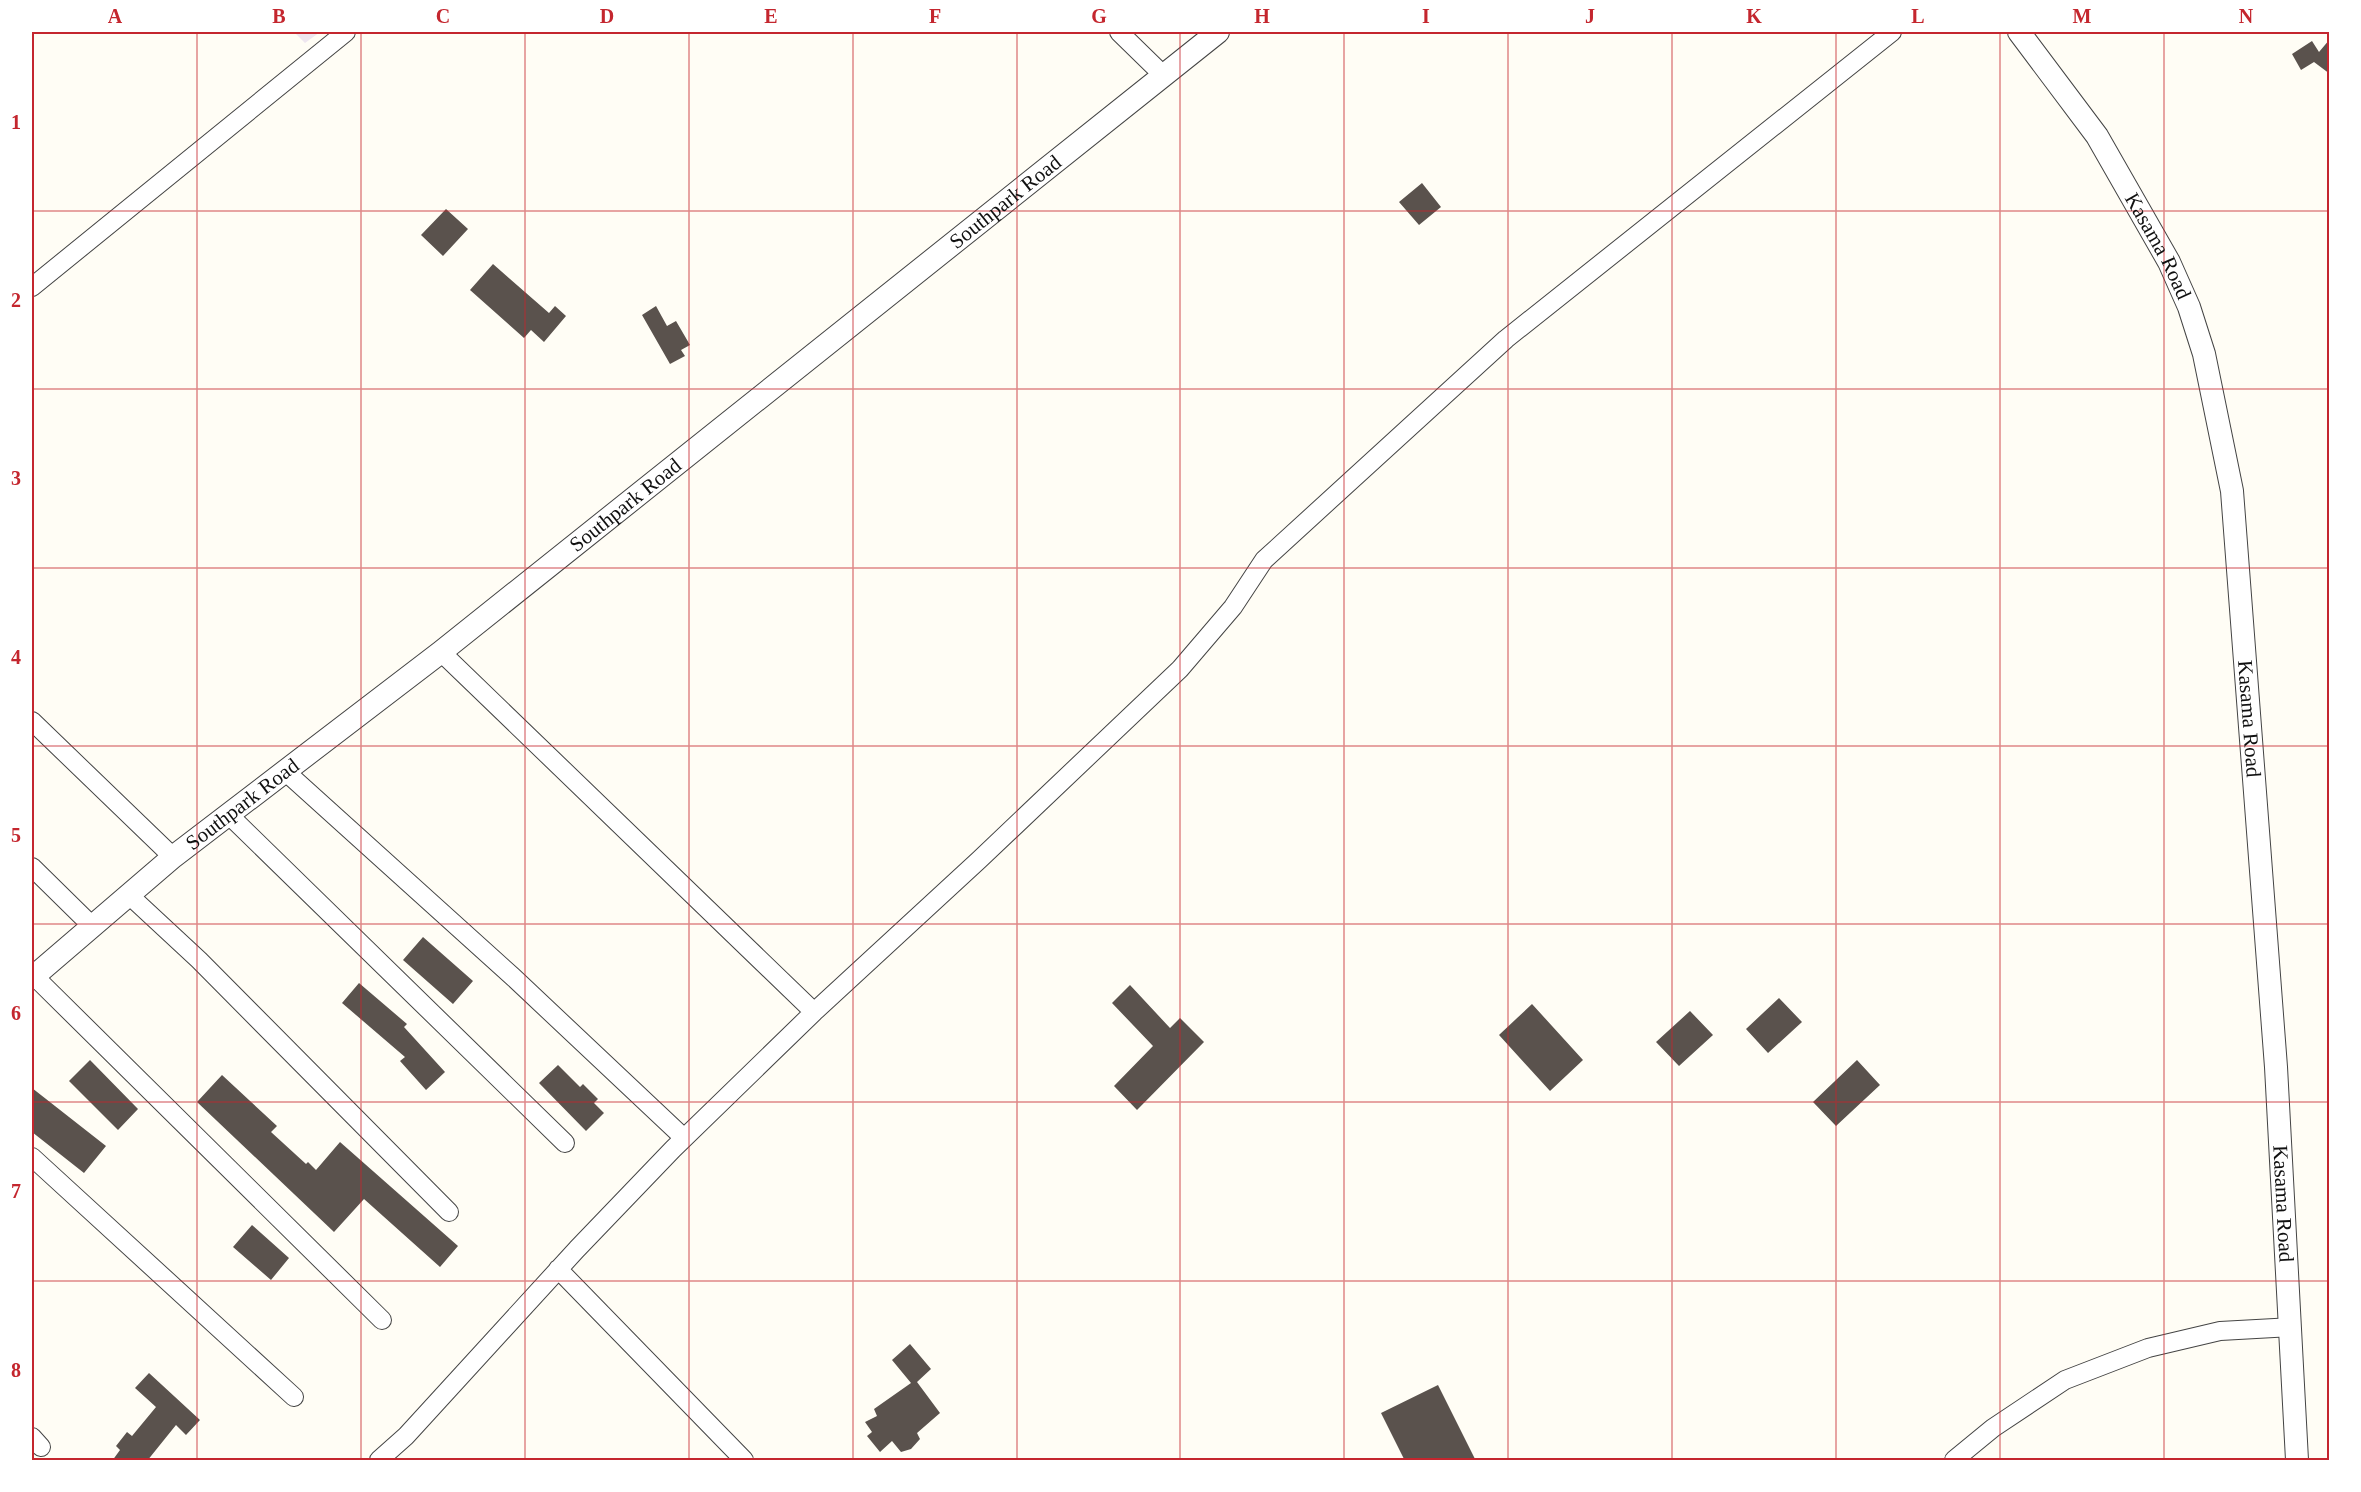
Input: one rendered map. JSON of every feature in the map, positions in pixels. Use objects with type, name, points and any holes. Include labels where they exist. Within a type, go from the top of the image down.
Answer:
[{"type":"street","points":[[32,287],[346,32]]},
{"type":"street","points":[[1119,32],[1162,74]]},
{"type":"street","name":"Southpark Road","points":[[33,977],[174,857],[441,652],[1162,74],[1218,32]]},
{"type":"street","points":[[379,1461],[406,1436],[558,1269],[684,1138],[814,1012],[979,860],[1180,669],[1233,607],[1263,560],[1525,324],[1892,32]]},
{"type":"street","name":"Kasama Road","points":[[2019,32],[2097,136],[2169,262],[2189,307],[2204,354],[2232,491],[2276,1066],[2297,1461]]},
{"type":"street","points":[[441,652],[814,1012]]},
{"type":"street","points":[[32,721],[174,857]]},
{"type":"street","points":[[286,772],[512,976],[684,1138]]},
{"type":"street","points":[[229,815],[565,1143]]},
{"type":"street","points":[[32,867],[92,926]]},
{"type":"street","points":[[129,895],[207,968],[450,1212]]},
{"type":"street","points":[[33,977],[382,1320]]},
{"type":"street","points":[[32,1157],[294,1397]]},
{"type":"street","points":[[558,1269],[744,1461]]},
{"type":"street","points":[[1954,1461],[1993,1428],[2066,1380],[2148,1348],[2220,1331],[2291,1327]]},
{"type":"shaded area","points":[[294,32],[320,32],[305,43]]},
{"type":"building","points":[[2330,39],[2330,74],[2314,62],[2301,70],[2292,54],[2312,41],[2319,52]]},
{"type":"building","points":[[1422,183],[1441,207],[1419,225],[1399,202]]},
{"type":"building","points":[[446,209],[468,229],[443,256],[421,235]]},
{"type":"building","points":[[493,264],[549,313],[555,306],[566,316],[544,342],[531,330],[524,338],[470,290]]},
{"type":"building","points":[[656,306],[667,326],[676,321],[690,345],[681,350],[685,356],[670,364],[642,315]]},
{"type":"building","points":[[423,937],[473,981],[453,1004],[403,960]]},
{"type":"building","points":[[359,983],[407,1024],[404,1027],[445,1072],[426,1090],[400,1061],[405,1057],[342,1003]]},
{"type":"building","points":[[1130,985],[1170,1028],[1180,1018],[1204,1042],[1137,1110],[1114,1086],[1153,1046],[1112,1003]]},
{"type":"building","points":[[1779,998],[1802,1022],[1768,1053],[1746,1029]]},
{"type":"building","points":[[1532,1004],[1583,1060],[1550,1091],[1499,1035]]},
{"type":"building","points":[[1690,1011],[1713,1035],[1679,1066],[1656,1042]]},
{"type":"building","points":[[90,1060],[138,1109],[118,1130],[69,1081]]},
{"type":"building","points":[[1857,1060],[1880,1085],[1836,1126],[1813,1102]]},
{"type":"building","points":[[558,1065],[580,1087],[583,1084],[598,1099],[594,1103],[604,1113],[586,1131],[539,1083]]},
{"type":"building","points":[[222,1075],[277,1126],[271,1132],[306,1164],[308,1162],[316,1170],[340,1142],[458,1246],[440,1267],[364,1199],[334,1232],[197,1102]]},
{"type":"building","points":[[32,1088],[106,1146],[84,1173],[32,1132]]},
{"type":"building","points":[[252,1225],[289,1258],[271,1280],[233,1247]]},
{"type":"building","points":[[910,1344],[931,1369],[917,1382],[940,1413],[917,1433],[920,1439],[911,1449],[901,1452],[892,1441],[880,1452],[867,1436],[872,1432],[865,1422],[877,1416],[874,1409],[911,1383],[892,1360]]},
{"type":"building","points":[[149,1373],[200,1420],[186,1435],[176,1425],[147,1461],[112,1461],[120,1450],[116,1446],[127,1432],[132,1436],[156,1407],[135,1388]]},
{"type":"building","points":[[1438,1385],[1476,1461],[1405,1461],[1381,1413]]}]
